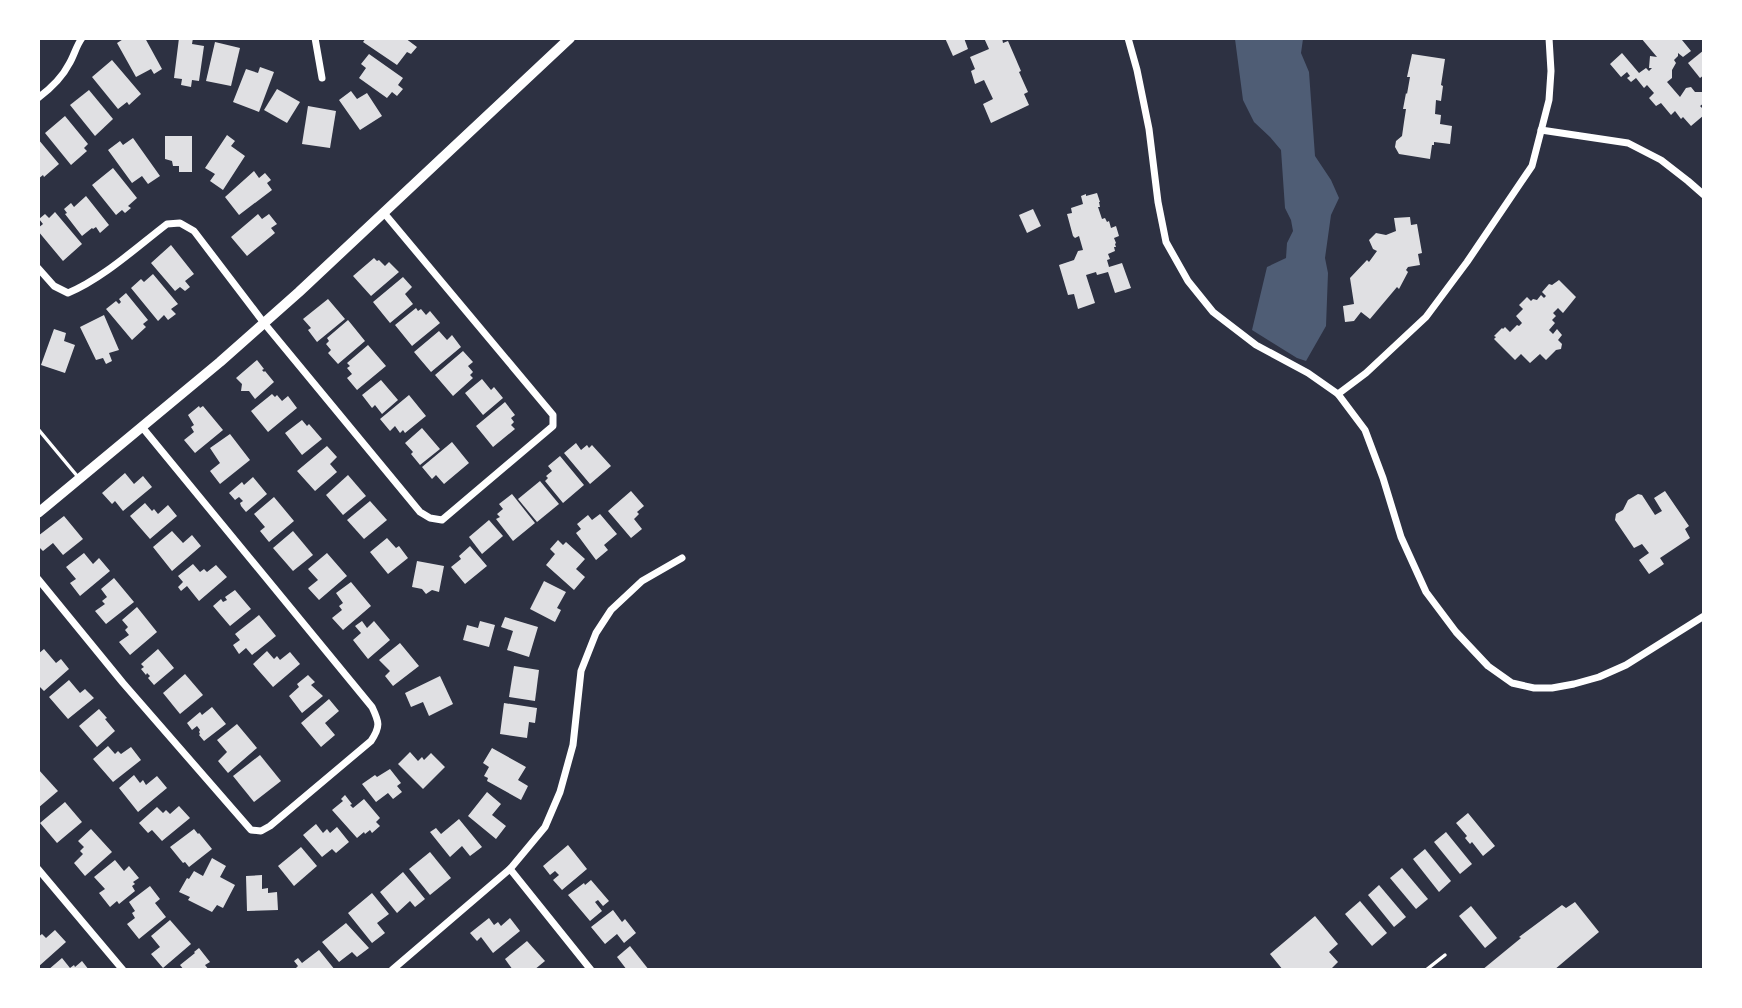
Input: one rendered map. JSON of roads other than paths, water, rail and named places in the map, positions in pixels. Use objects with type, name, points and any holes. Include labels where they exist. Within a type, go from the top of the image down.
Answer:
[{"type":"main road","points":[[38,513],[264,323],[570,38]]},
{"type":"street","points":[[38,98],[51,88],[68,67],[82,38]]},
{"type":"street","points":[[315,38],[322,78]]},
{"type":"street","points":[[1128,38],[1149,129],[1166,242],[1188,281],[1213,312],[1256,345],[1308,373],[1338,394],[1365,430],[1401,537],[1426,592],[1456,632],[1488,666],[1512,683],[1534,688],[1574,684],[1626,666],[1703,616]]},
{"type":"street","points":[[1338,394],[1366,373],[1426,317],[1516,193],[1532,166],[1549,100],[1549,38]]},
{"type":"street","points":[[1542,130],[1628,143],[1661,160],[1703,195]]},
{"type":"street","points":[[38,268],[54,286],[68,293],[98,276],[167,224],[180,223],[194,231],[264,323],[420,512],[430,518],[442,520],[553,426],[553,415],[384,213]]},
{"type":"street","points":[[38,579],[123,683],[251,830],[261,831],[270,826],[371,741],[378,731],[378,720],[372,707],[142,427]]},
{"type":"street","points":[[392,970],[510,869],[545,827],[560,792],[573,746],[581,671],[596,633],[611,610],[642,581],[682,558]]},
{"type":"street","points":[[38,869],[123,970]]},
{"type":"street","points":[[510,869],[591,970]]},
{"type":"lane","points":[[38,429],[80,479]]},
{"type":"lane","points":[[1426,970],[1445,955]]},
{"type":"water","points":[[1235,39],[1303,39],[1301,53],[1309,72],[1315,156],[1339,198],[1331,215],[1325,258],[1328,273],[1326,326],[1306,361],[1252,330],[1267,267],[1286,258],[1287,243],[1293,231],[1285,208],[1281,150],[1254,122],[1243,100]]}]
